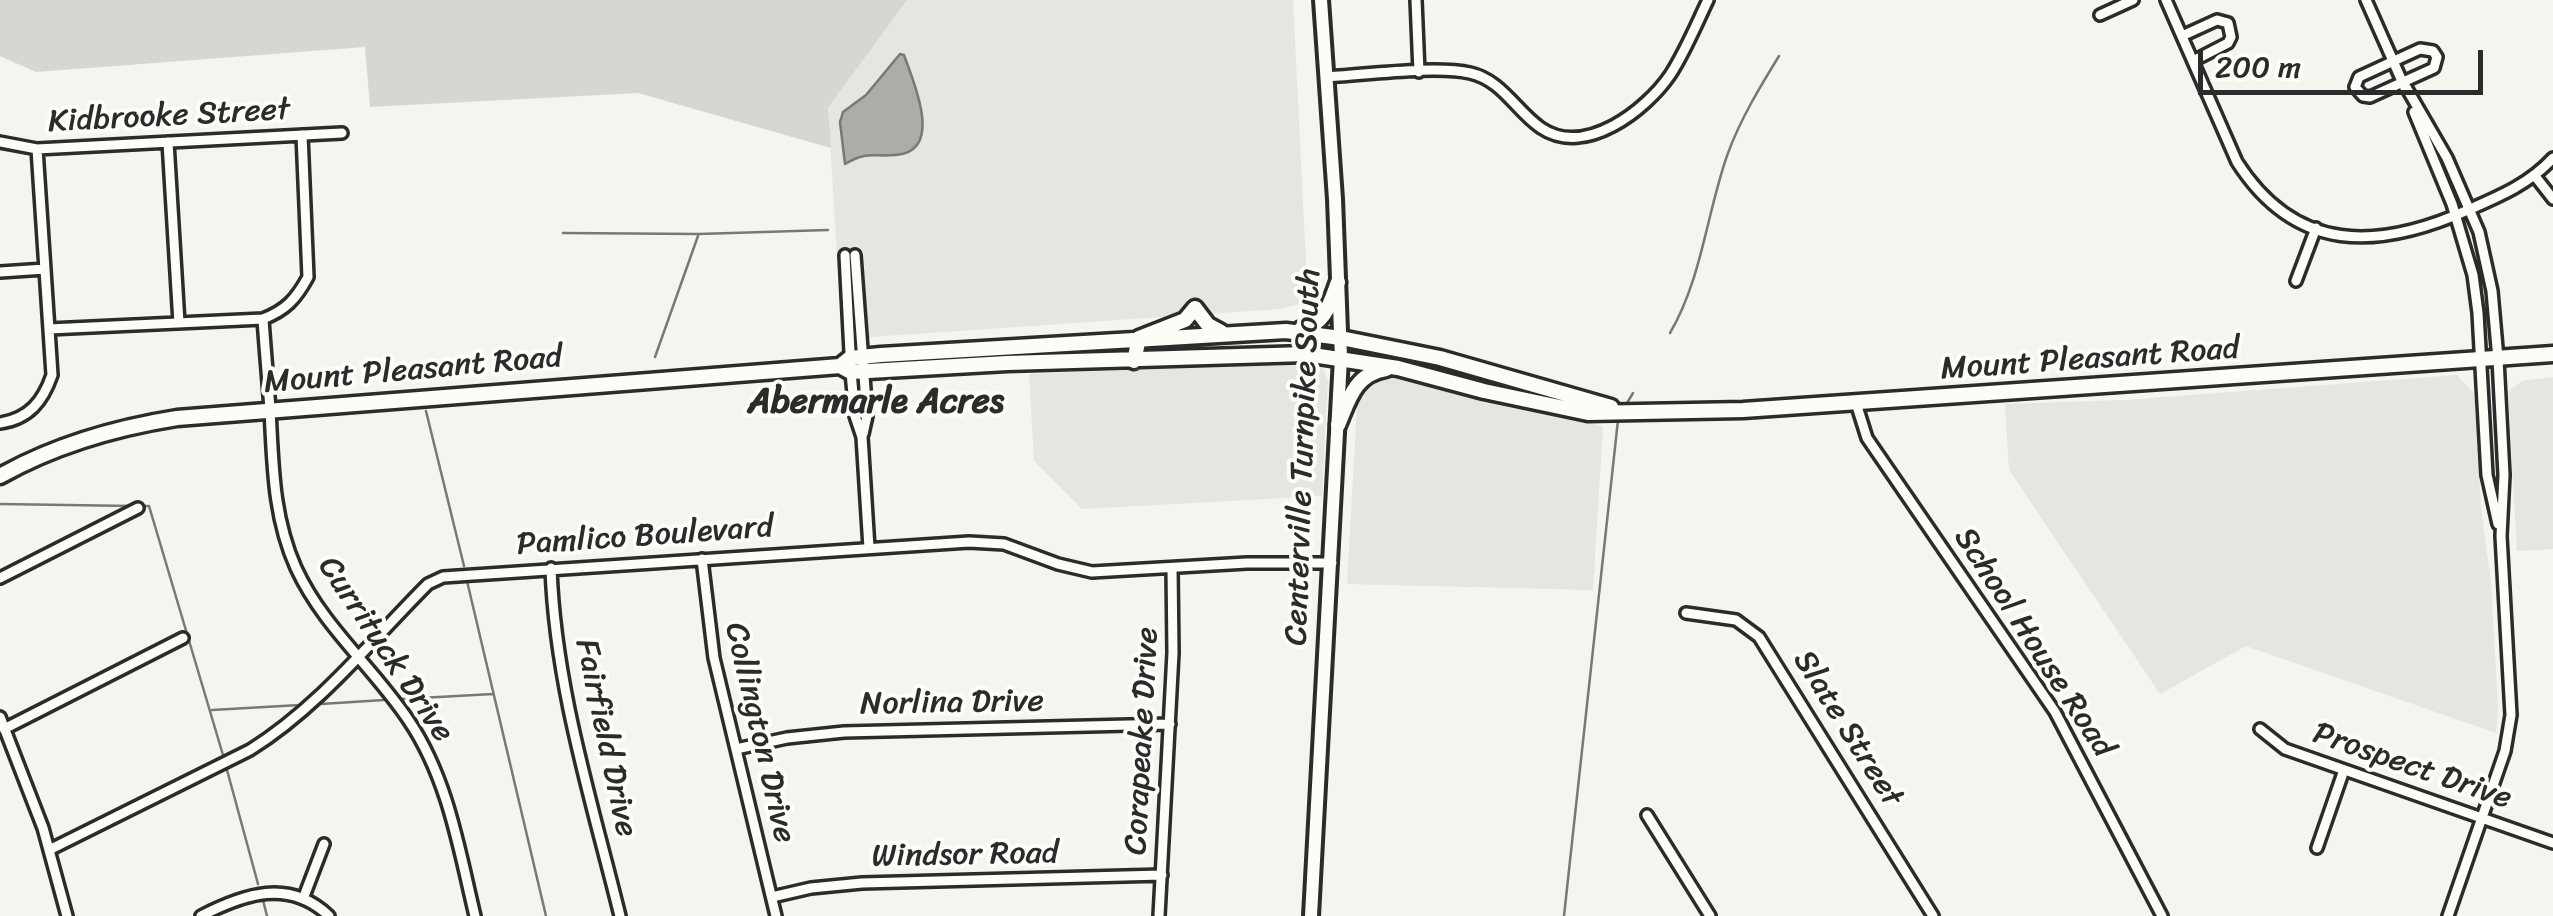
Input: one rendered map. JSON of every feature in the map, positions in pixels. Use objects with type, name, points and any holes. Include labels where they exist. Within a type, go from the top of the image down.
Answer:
[{"type":"highway","points":[[1286,331],[1319,322],[1338,282]]},
{"type":"highway","points":[[1134,361],[1140,338],[1186,320],[1195,308],[1208,325],[1223,332]]},
{"type":"highway","name":"Mount Pleasant Road","points":[[0,476],[53,450],[120,428],[177,418],[1223,332],[1286,331],[1341,338],[1440,358],[1631,412]]},
{"type":"highway","name":"Mount Pleasant Road","points":[[854,365],[1134,361],[1268,354],[1341,358],[1588,413],[1856,403],[2553,354]]},
{"type":"highway","points":[[1338,425],[1363,377],[1398,368]]},
{"type":"main road","name":"Centerville Turnpike South","points":[[1311,916],[1341,358],[1322,0]]},
{"type":"street","points":[[1416,0],[1419,72]]},
{"type":"street","points":[[1326,77],[1456,71],[1479,75],[1501,89],[1545,130],[1562,136],[1587,136],[1631,114],[1659,89],[1672,73],[1708,0]]},
{"type":"street","points":[[2100,15],[2134,0]]},
{"type":"street","points":[[2166,0],[2237,162],[2252,185],[2291,216],[2316,228],[2342,237],[2377,238],[2415,230],[2514,190],[2553,158]]},
{"type":"street","points":[[2366,0],[2393,62],[2447,158],[2470,209],[2488,268],[2498,359],[2510,714],[2505,751],[2448,916]]},
{"type":"street","points":[[2182,36],[2216,20],[2228,23],[2231,29],[2228,43],[2193,61]]},
{"type":"street","points":[[2420,50],[2433,51],[2437,57],[2434,68],[2403,82],[2370,96],[2363,96],[2355,88],[2359,77],[2420,50]]},
{"type":"street","points":[[2403,82],[2456,216],[2473,275],[2487,475],[2502,536]]},
{"type":"street","name":"Kidbrooke Street","points":[[0,142],[37,150],[342,133]]},
{"type":"street","points":[[49,330],[262,318],[280,312],[297,298],[308,277],[302,135]]},
{"type":"street","points":[[168,142],[178,323]]},
{"type":"street","points":[[0,423],[24,417],[46,392],[52,374],[37,150]]},
{"type":"street","points":[[2535,176],[2553,200]]},
{"type":"street","points":[[2296,280],[2316,228]]},
{"type":"street","points":[[850,255],[855,416],[862,437],[870,548]]},
{"type":"street","points":[[0,272],[45,268]]},
{"type":"street","name":"Currituck Drive","points":[[262,318],[276,504],[290,553],[317,606],[409,720],[437,773],[451,814],[475,916]]},
{"type":"street","name":"School House Road","points":[[1856,403],[1867,438],[2054,712],[2162,916]]},
{"type":"street","points":[[0,578],[138,508]]},
{"type":"street","name":"Pamlico Boulevard","points":[[49,850],[264,741],[291,723],[434,580],[453,575],[983,542],[1018,547],[1058,564],[1092,572],[1246,563],[1332,563]]},
{"type":"street","name":"Collington Drive","points":[[702,559],[707,622],[776,916]]},
{"type":"street","name":"Fairfield Drive","points":[[551,568],[568,699],[620,916]]},
{"type":"street","name":"Corapeake Drive","points":[[1159,916],[1170,724],[1172,568]]},
{"type":"street","name":"Slate Street","points":[[1686,614],[1736,620],[1760,638],[1933,916]]},
{"type":"street","points":[[4,729],[183,638]]},
{"type":"street","points":[[0,718],[49,850],[67,916]]},
{"type":"street","name":"Norlina Drive","points":[[736,749],[844,732],[1170,724]]},
{"type":"street","name":"Prospect Drive","points":[[2260,729],[2284,749],[2553,844]]},
{"type":"street","points":[[2317,848],[2344,770]]},
{"type":"street","points":[[1647,815],[1710,916]]},
{"type":"street","points":[[303,898],[324,844]]},
{"type":"street","name":"Windsor Road","points":[[772,897],[862,883],[1162,875]]},
{"type":"street","points":[[201,916],[260,892],[303,898],[329,916]]},
{"type":"shaded area","points":[[0,0],[907,0],[828,108],[831,148],[638,93],[370,107],[365,47],[36,72],[0,56]]},
{"type":"shaded area","points":[[907,0],[1293,0],[1308,302],[1279,309],[842,339],[828,108]]},
{"type":"shaded area","points":[[900,54],[904,55],[922,113],[919,141],[911,151],[864,156],[845,164],[840,122],[843,112],[866,95]]},
{"type":"shaded area","points":[[1301,361],[1317,364],[1328,380],[1322,496],[1082,509],[1034,461],[1029,374]]},
{"type":"shaded area","points":[[1386,373],[1603,426],[1593,590],[1347,584],[1358,388]]},
{"type":"shaded area","points":[[2457,375],[2475,394],[2481,508],[2491,582],[2496,733],[2246,646],[2160,694],[2009,470],[2005,404],[2125,400]]},
{"type":"shaded area","points":[[2553,377],[2553,549],[2517,551],[2508,391],[2522,381]]},
{"type":"waterway","points":[[1670,333],[1690,290],[1728,153],[1779,56]]},
{"type":"waterway","points":[[563,233],[828,230]]},
{"type":"waterway","points":[[655,357],[698,236]]},
{"type":"waterway","points":[[1627,403],[1633,393]]},
{"type":"waterway","points":[[426,411],[464,566]]},
{"type":"waterway","points":[[1564,916],[1618,420]]},
{"type":"waterway","points":[[0,504],[133,506]]},
{"type":"waterway","points":[[141,506],[149,506],[223,755]]},
{"type":"waterway","points":[[467,581],[546,916]]},
{"type":"waterway","points":[[402,699],[493,694]]},
{"type":"waterway","points":[[321,704],[384,700]]},
{"type":"waterway","points":[[212,710],[300,705]]},
{"type":"waterway","points":[[227,770],[258,884]]},
{"type":"waterway","points":[[263,900],[267,916]]},
{"type":"district","name":"Abermarle Acres","points":[[876,403]]}]
